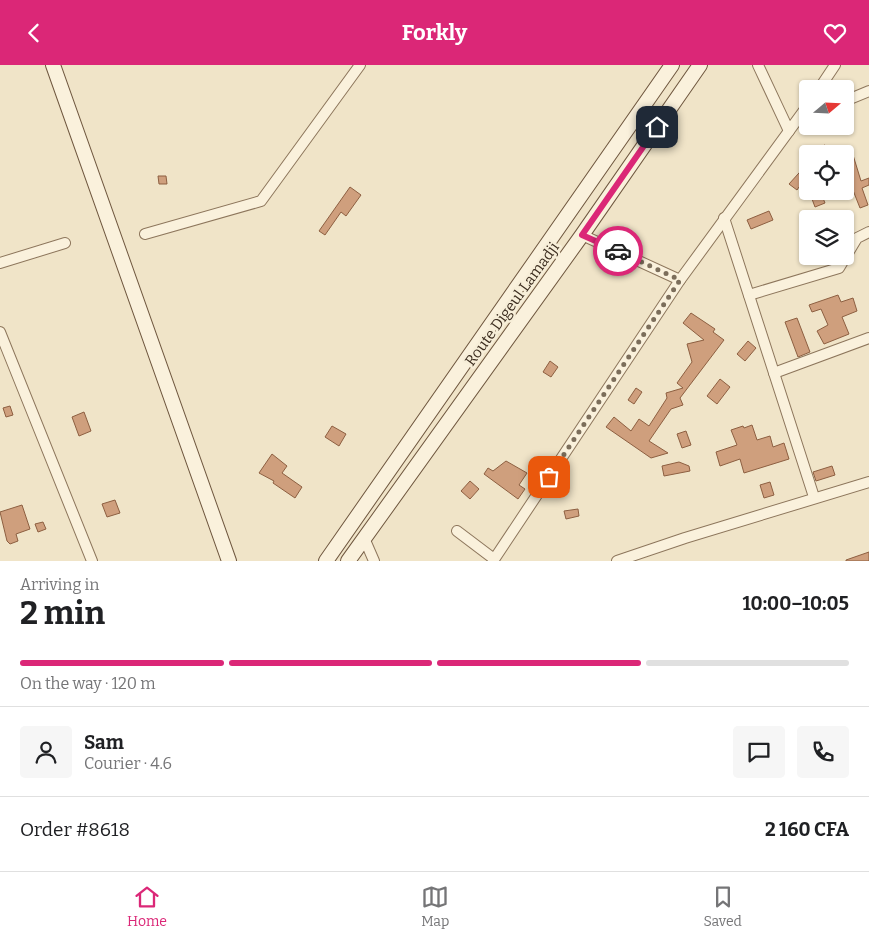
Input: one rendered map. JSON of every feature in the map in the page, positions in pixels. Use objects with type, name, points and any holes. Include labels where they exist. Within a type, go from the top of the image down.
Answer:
[{"type":"main road","points":[[53,65],[228,561]]},
{"type":"main road","name":"Route Digeul Lamadji","points":[[326,561],[672,65]]},
{"type":"main road","name":"Route Digeul Lamadji","points":[[348,561],[582,235],[700,65]]},
{"type":"street","points":[[144,234],[261,201],[360,65]]},
{"type":"street","points":[[758,65],[788,131]]},
{"type":"street","points":[[825,80],[835,65]]},
{"type":"street","points":[[854,97],[869,91]]},
{"type":"street","points":[[457,531],[493,560],[680,280],[724,217],[788,131],[799,120]]},
{"type":"street","points":[[724,217],[814,497]]},
{"type":"street","points":[[749,295],[839,268],[856,238],[869,232]]},
{"type":"street","points":[[582,235],[680,280]]},
{"type":"street","points":[[0,263],[65,243]]},
{"type":"street","points":[[0,332],[92,561]]},
{"type":"street","points":[[774,373],[869,338]]},
{"type":"street","points":[[618,561],[814,497],[869,482]]},
{"type":"street","points":[[364,538],[374,561]]},
{"type":"building","points":[[854,158],[861,181],[869,178],[869,185],[862,188],[868,205],[860,208],[854,193]]},
{"type":"building","points":[[799,173],[799,187],[797,190],[789,184]]},
{"type":"building","points":[[158,176],[166,176],[167,184],[159,184]]},
{"type":"building","points":[[350,187],[361,195],[346,216],[341,212],[325,235],[319,231]]},
{"type":"building","points":[[812,200],[824,200],[825,203],[815,207]]},
{"type":"building","points":[[769,211],[773,220],[751,229],[747,220]]},
{"type":"building","points":[[838,295],[841,302],[853,298],[857,311],[842,317],[849,334],[824,344],[817,331],[828,325],[821,309],[812,312],[809,305]]},
{"type":"building","points":[[691,313],[715,329],[713,332],[724,340],[680,398],[683,405],[671,409],[649,441],[668,453],[651,458],[606,427],[614,417],[631,431],[639,419],[649,426],[667,398],[666,393],[683,388],[677,383],[692,362],[687,344],[704,340],[683,323]]},
{"type":"building","points":[[797,318],[810,352],[798,357],[785,322]]},
{"type":"building","points":[[748,341],[756,348],[745,361],[737,354]]},
{"type":"building","points":[[550,361],[558,367],[551,377],[543,372]]},
{"type":"building","points":[[720,379],[730,387],[717,404],[707,396]]},
{"type":"building","points":[[636,388],[642,392],[634,404],[628,400]]},
{"type":"building","points":[[10,406],[13,415],[6,417],[3,408]]},
{"type":"building","points":[[84,412],[91,431],[79,436],[72,417]]},
{"type":"building","points":[[752,425],[757,440],[770,436],[773,447],[784,443],[789,459],[744,473],[740,459],[720,466],[716,452],[737,445],[731,430]]},
{"type":"building","points":[[332,426],[346,434],[339,446],[325,437]]},
{"type":"building","points":[[686,431],[691,445],[682,448],[677,434]]},
{"type":"building","points":[[272,454],[287,466],[282,473],[302,487],[295,498],[273,483],[274,481],[259,473]]},
{"type":"building","points":[[506,461],[527,473],[519,485],[525,489],[518,499],[484,474],[488,468],[493,471]]},
{"type":"building","points":[[679,462],[689,466],[690,471],[664,476],[662,466]]},
{"type":"building","points":[[832,466],[835,475],[816,481],[813,472]]},
{"type":"building","points":[[470,481],[479,489],[470,499],[461,491]]},
{"type":"building","points":[[770,482],[774,495],[764,498],[760,485]]},
{"type":"building","points":[[115,500],[120,513],[107,517],[102,504]]},
{"type":"building","points":[[22,505],[30,529],[16,534],[18,541],[10,544],[7,541],[0,512]]},
{"type":"building","points":[[578,509],[579,516],[566,519],[564,511]]},
{"type":"building","points":[[43,522],[46,529],[38,532],[35,524]]},
{"type":"building","points":[[869,552],[869,561],[846,561],[846,560]]},
{"type":"way so far","points":[[549,477],[680,280],[618,251]]},
{"type":"route","points":[[618,251],[582,235],[657,127]]}]
